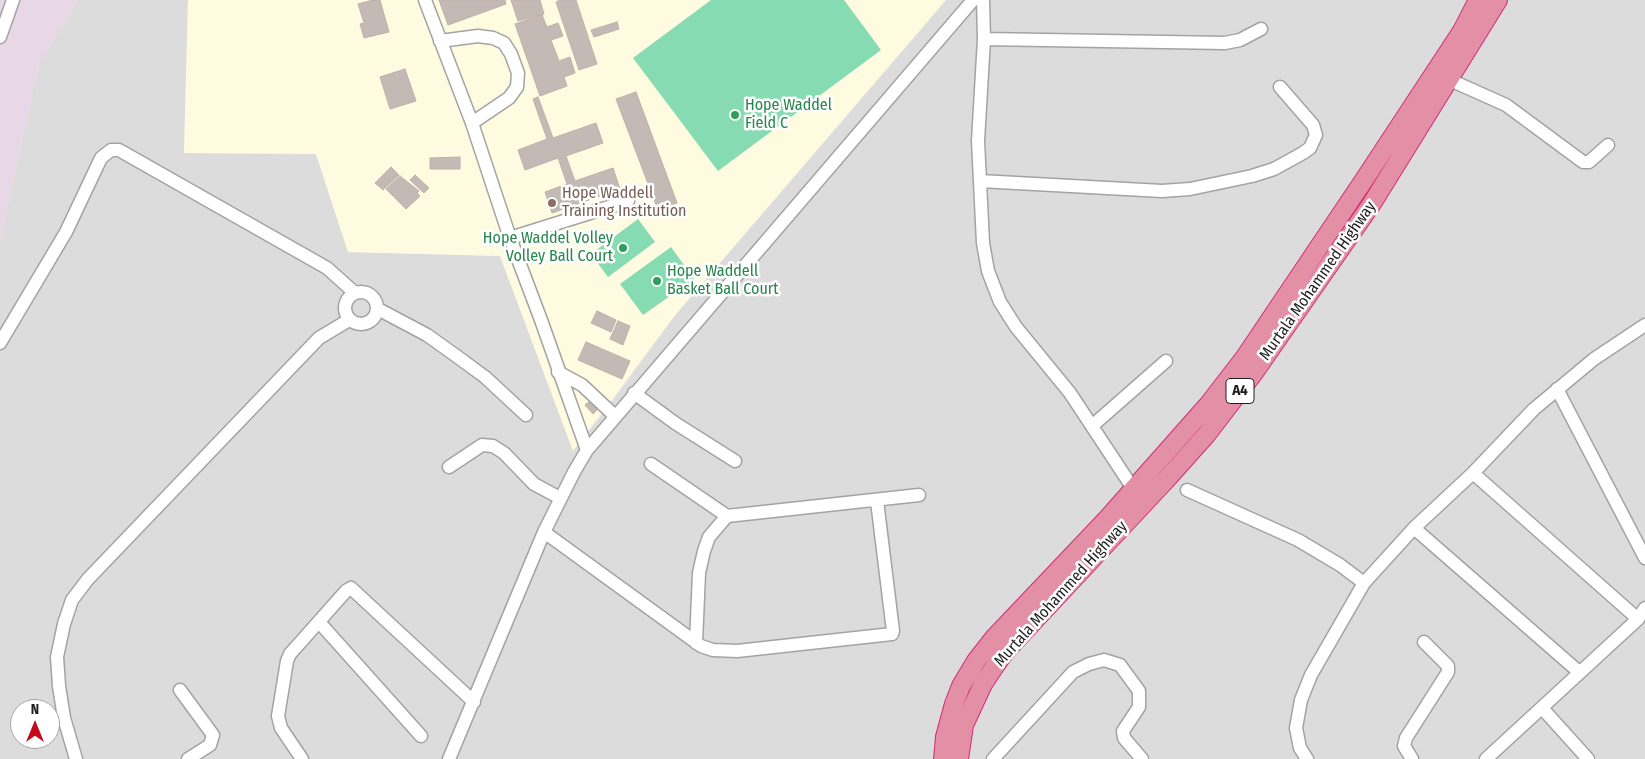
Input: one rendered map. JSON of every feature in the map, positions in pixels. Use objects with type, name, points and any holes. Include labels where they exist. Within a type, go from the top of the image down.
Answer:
[{"type":"highway","name":"Murtala Mohammed Highway","points":[[943,759],[945,737],[954,704],[961,686],[976,661],[994,638],[1133,489],[1208,405],[1245,357],[1462,31],[1478,0]]},
{"type":"highway","name":"Murtala Mohammed Highway","points":[[959,759],[964,725],[983,684],[995,666],[1005,652],[1143,505],[1206,434],[1253,374],[1371,205],[1498,0]]},
{"type":"street","points":[[0,37],[13,0]]},
{"type":"street","points":[[425,0],[472,123],[510,238],[542,320],[558,372],[587,450]]},
{"type":"street","points":[[449,759],[544,532],[560,498],[587,450],[973,0]]},
{"type":"street","points":[[983,0],[984,39],[978,141],[983,243],[988,271],[1000,302],[1016,327],[1070,393],[1143,505]]},
{"type":"street","points":[[984,39],[1225,43],[1240,40],[1262,29]]},
{"type":"street","points":[[440,41],[478,36],[493,38],[504,43],[512,54],[518,73],[517,87],[509,98],[472,123]]},
{"type":"street","points":[[1450,80],[1506,105],[1583,162],[1589,162],[1608,145]]},
{"type":"street","points":[[980,181],[1162,191],[1190,188],[1252,176],[1274,169],[1303,153],[1310,148],[1316,135],[1313,125],[1280,87]]},
{"type":"street","points":[[0,344],[66,232],[102,158],[111,150],[119,150],[326,268],[355,293]]},
{"type":"street","points":[[510,238],[628,200]]},
{"type":"street","points":[[76,759],[64,718],[57,657],[64,624],[72,600],[88,579],[318,338],[349,320],[364,325],[374,319],[378,309],[371,295],[366,292],[355,293],[351,296],[345,305],[349,320]]},
{"type":"street","points":[[378,309],[427,335],[456,355],[485,377],[526,415]]},
{"type":"street","points":[[1307,759],[1300,748],[1296,733],[1299,706],[1311,675],[1364,583],[1414,528],[1557,389],[1594,358],[1645,325]]},
{"type":"street","points":[[1092,426],[1166,361]]},
{"type":"street","points":[[558,372],[582,385],[615,416]]},
{"type":"street","points":[[1557,389],[1645,558]]},
{"type":"street","points":[[634,393],[675,423],[735,461]]},
{"type":"street","points":[[449,467],[482,445],[494,446],[504,452],[534,484],[560,498]]},
{"type":"street","points":[[651,464],[727,516],[878,501],[919,495]]},
{"type":"street","points":[[1473,472],[1643,611],[1486,759]]},
{"type":"street","points":[[1188,490],[1298,540],[1340,565],[1364,583]]},
{"type":"street","points":[[544,532],[696,643],[713,650],[737,651],[892,634],[878,501]]},
{"type":"street","points":[[696,643],[699,573],[704,551],[709,537],[727,516]]},
{"type":"street","points":[[1414,528],[1579,672]]},
{"type":"street","points":[[302,759],[281,728],[278,716],[287,661],[290,654],[346,591],[352,588],[474,702]]},
{"type":"street","points":[[319,622],[421,736]]},
{"type":"street","points":[[1412,759],[1407,754],[1404,746],[1408,732],[1448,672],[1448,666],[1424,642]]},
{"type":"street","points":[[993,759],[1073,672],[1089,664],[1104,660],[1120,665],[1139,691],[1139,707],[1123,731],[1124,738],[1142,759]]},
{"type":"street","points":[[180,690],[213,735],[210,745],[188,759]]},
{"type":"street","points":[[1542,708],[1588,759]]},
{"type":"shaded area","points":[[0,0],[78,0],[39,63],[0,241]]},
{"type":"shaded area","points":[[78,0],[188,0],[184,153],[316,154],[348,252],[500,256],[573,450],[608,407],[676,314],[946,0],[1645,0],[1645,759],[0,759],[0,241],[39,63]]},
{"type":"shaded area","name":"Hope Waddell Training Institution","points":[[188,0],[946,0],[676,314],[573,451],[500,256],[348,252],[316,154],[184,153]]},
{"type":"green space","name":"Hope Waddel Field C","points":[[711,0],[844,0],[881,50],[718,171],[633,58]]},
{"type":"green space","name":"Hope Waddel Volley Volley Ball Court","points":[[638,219],[655,242],[608,277],[591,254]]},
{"type":"green space","name":"Hope Waddell Basket Ball Court","points":[[671,247],[694,279],[643,315],[620,284]]},
{"type":"building","points":[[380,0],[389,32],[364,38],[360,24],[364,23],[358,4]]},
{"type":"building","points":[[439,0],[505,0],[506,4],[448,25]]},
{"type":"building","points":[[511,0],[540,0],[544,14],[518,21]]},
{"type":"building","points":[[560,0],[576,0],[597,64],[579,70],[556,2]]},
{"type":"building","points":[[542,15],[547,27],[558,23],[563,36],[551,40],[559,61],[570,57],[575,73],[564,77],[567,86],[540,96],[515,24]]},
{"type":"building","points":[[617,22],[619,29],[594,37],[591,30]]},
{"type":"building","points":[[405,69],[416,101],[390,109],[380,77]]},
{"type":"building","points":[[636,92],[677,203],[658,210],[616,99]]},
{"type":"building","points":[[538,97],[553,138],[596,123],[603,143],[566,156],[575,181],[613,168],[620,189],[552,213],[545,192],[567,184],[558,158],[525,170],[518,150],[547,139],[533,99]]},
{"type":"building","points":[[460,157],[460,169],[430,169],[430,158]]},
{"type":"building","points":[[391,167],[399,175],[383,190],[375,183]]},
{"type":"building","points":[[415,175],[429,188],[424,193],[410,180]]},
{"type":"building","points":[[400,176],[419,191],[417,193],[420,196],[406,209],[386,189]]},
{"type":"building","points":[[597,311],[616,320],[611,332],[591,323]]},
{"type":"building","points":[[618,321],[630,326],[623,345],[610,339]]},
{"type":"building","points":[[586,342],[630,361],[622,379],[578,360]]},
{"type":"building","points":[[594,398],[601,406],[593,414],[585,405]]},
{"type":"place","name":"Hope Waddel Field C","points":[[735,115]]},
{"type":"place","name":"Hope Waddell Training Institution","points":[[552,203]]},
{"type":"place","name":"Hope Waddel Volley Volley Ball Court","points":[[623,248]]},
{"type":"place","name":"Hope Waddell Basket Ball Court","points":[[657,281]]}]
